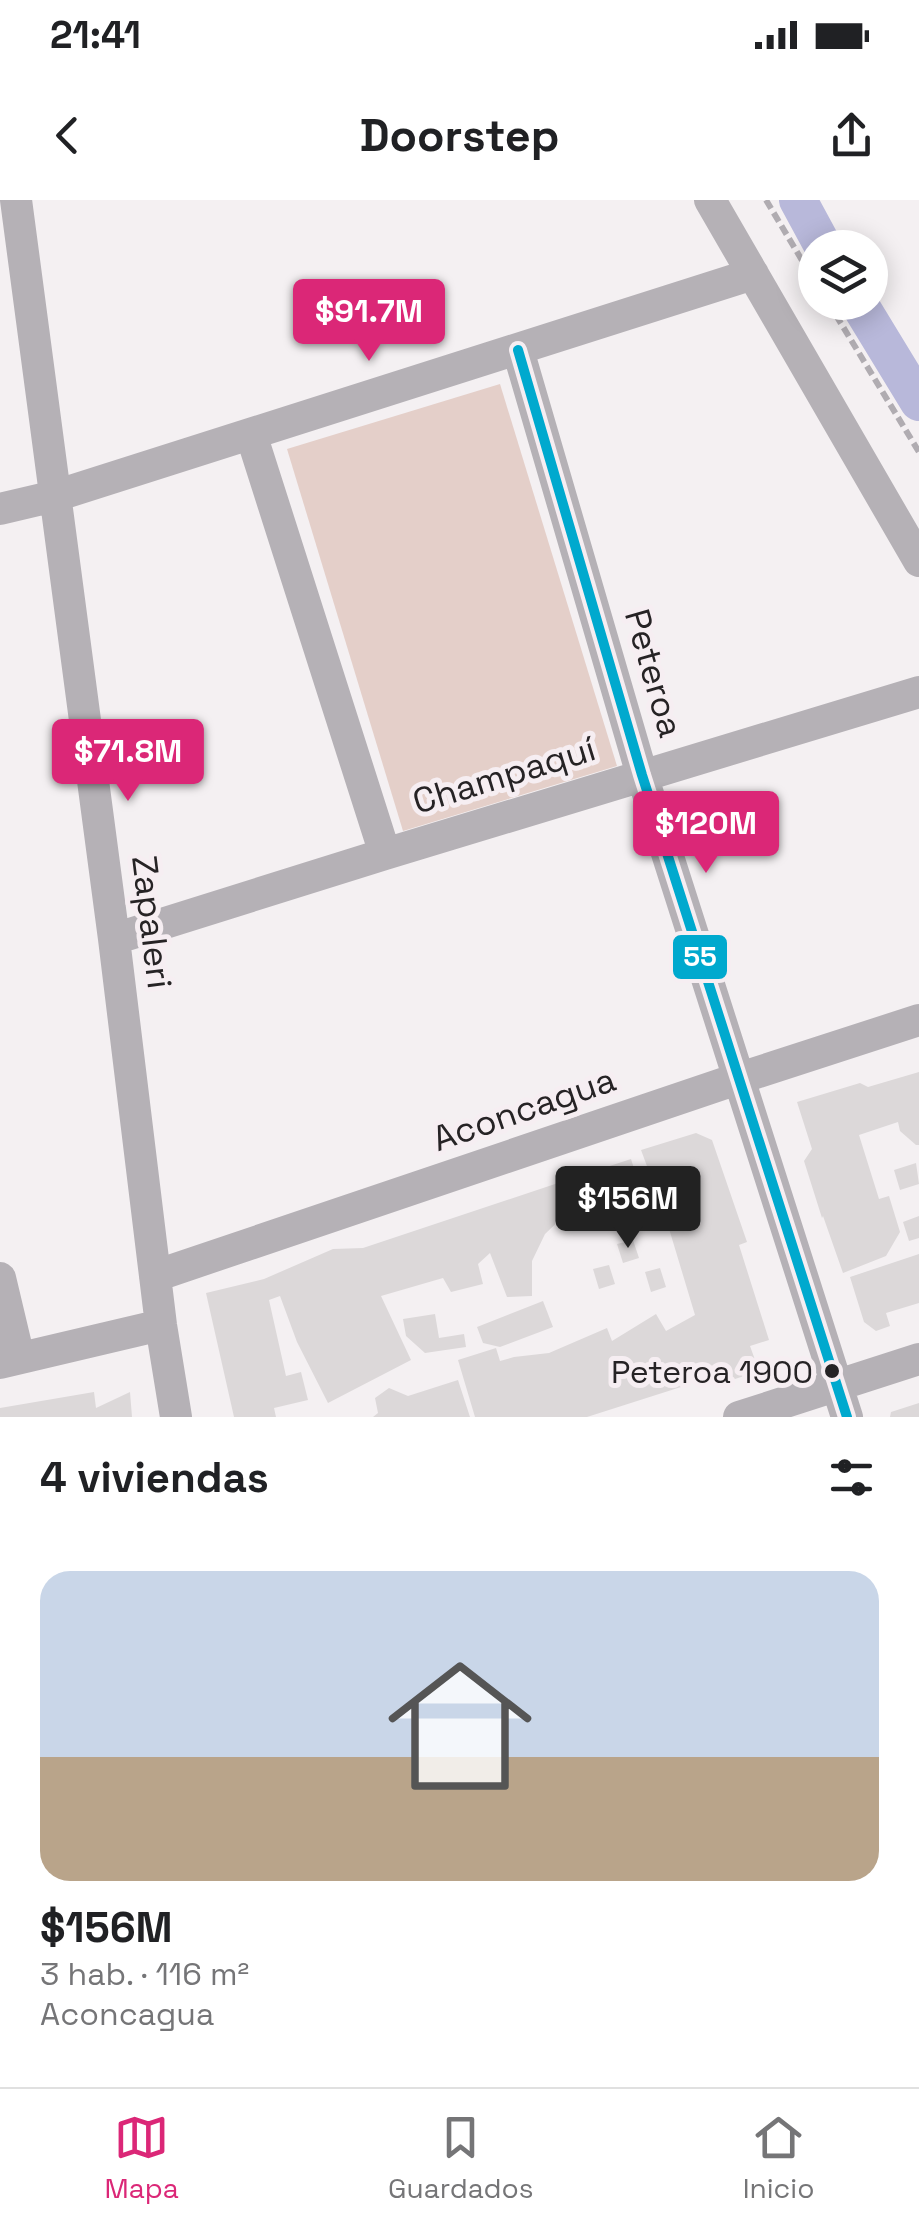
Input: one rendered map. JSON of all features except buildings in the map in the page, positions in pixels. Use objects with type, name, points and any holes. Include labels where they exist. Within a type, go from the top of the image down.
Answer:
[{"type":"street","name":"Zapaleri","points":[[16,200],[176,1417]]},
{"type":"street","points":[[710,200],[919,561]]},
{"type":"street","points":[[0,508],[55,496],[754,274]]},
{"type":"street","name":"Peteroa","points":[[518,350],[642,776],[847,1417]]},
{"type":"street","points":[[251,434],[385,854]]},
{"type":"street","name":"Champaquí","points":[[114,938],[919,692]]},
{"type":"street","name":"Aconcagua","points":[[155,1276],[919,1020]]},
{"type":"street","points":[[0,1278],[9,1360],[161,1325]]},
{"type":"street","points":[[739,1417],[919,1358]]},
{"type":"path","points":[[766,200],[798,254]]},
{"type":"path","points":[[839,320],[919,452]]},
{"type":"shaded area","points":[[500,384],[617,766],[403,831],[287,449]]},
{"type":"waterway","points":[[798,200],[814,230]]},
{"type":"waterway","points":[[869,320],[919,402]]},
{"type":"transit line","name":"55","points":[[518,350],[642,775],[847,1417]]},
{"type":"place","name":"Peteroa 1900","points":[[832,1371]]}]
